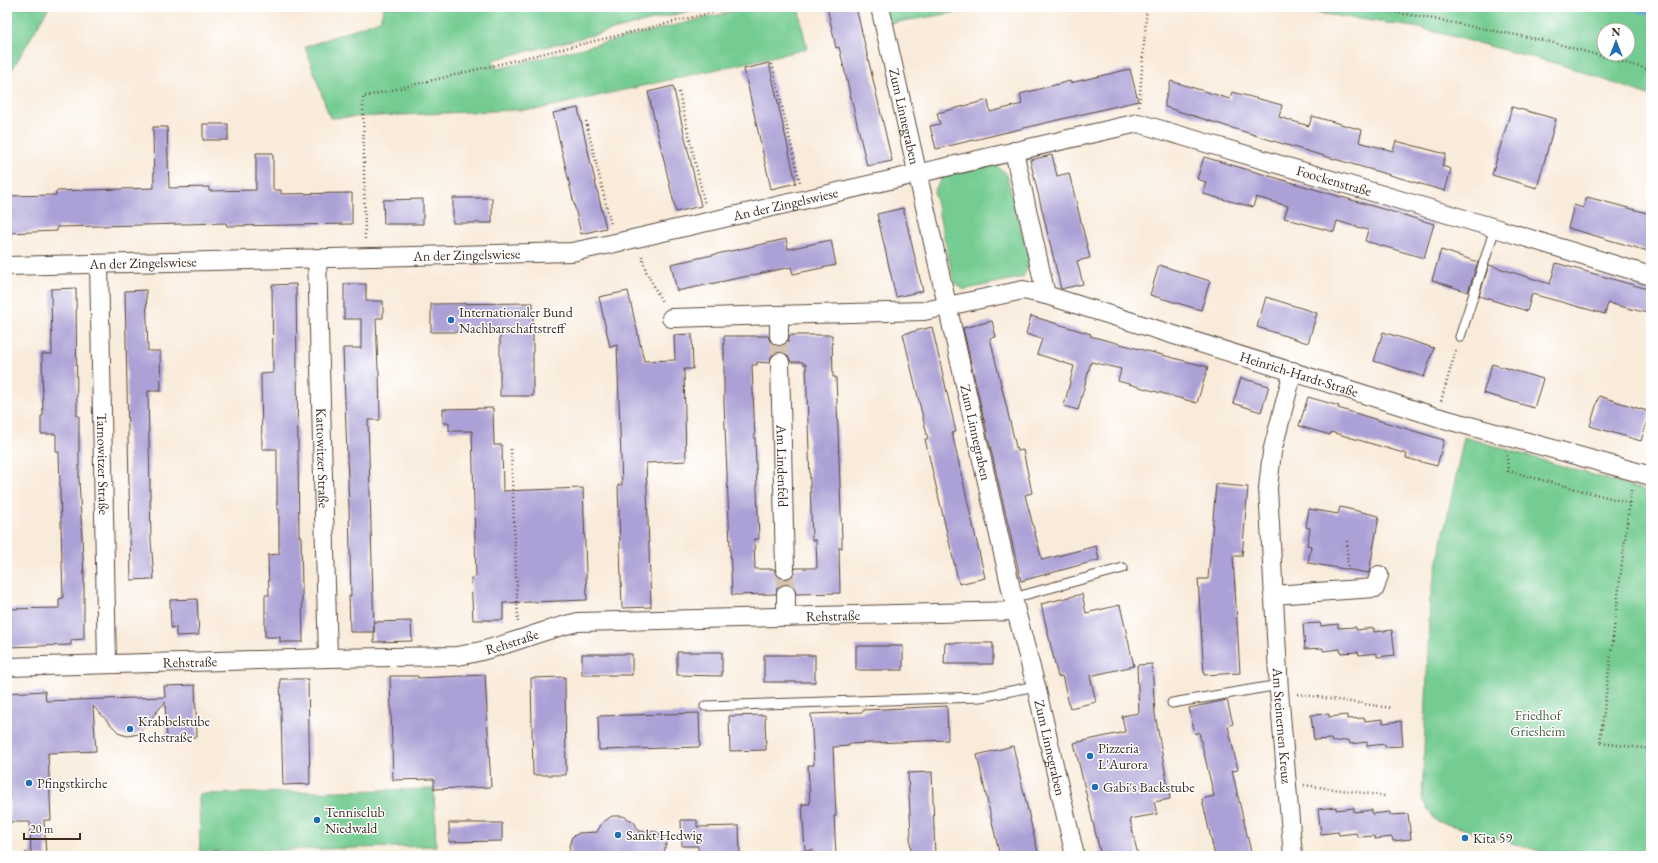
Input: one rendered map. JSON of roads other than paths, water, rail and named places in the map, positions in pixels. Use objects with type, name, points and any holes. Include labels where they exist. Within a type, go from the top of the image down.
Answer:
[{"type":"street","name":"Zum Linnegraben","points":[[880,7],[1014,605],[1036,686],[1075,856]]},
{"type":"street","name":"Foockenstraße","points":[[918,173],[1138,123],[1495,228],[1651,276]]},
{"type":"street","points":[[1014,151],[1046,296]]},
{"type":"street","name":"An der Zingelswiese","points":[[7,266],[572,252],[918,173]]},
{"type":"street","name":"Kattowitzer Straße","points":[[317,258],[328,658]]},
{"type":"street","name":"Tarnowitzer Straße","points":[[99,264],[107,664]]},
{"type":"street","name":"Heinrich-Hardt-Straße","points":[[948,306],[1023,290],[1293,371],[1437,417],[1651,476]]},
{"type":"street","points":[[671,318],[924,311],[948,306]]},
{"type":"street","points":[[779,315],[779,336]]},
{"type":"street","name":"Am Lindenfeld","points":[[780,362],[785,569]]},
{"type":"street","name":"Am Steinernen Kreuz","points":[[1293,371],[1272,452],[1268,488],[1279,688],[1293,856]]},
{"type":"street","points":[[1273,594],[1375,588],[1379,575]]},
{"type":"street","points":[[786,594],[786,617]]},
{"type":"street","name":"Rehstraße","points":[[7,667],[457,656],[474,654],[578,622],[786,617],[1014,605]]},
{"type":"lane","points":[[1460,337],[1495,228]]},
{"type":"lane","points":[[1014,605],[1123,568]]},
{"type":"lane","points":[[705,706],[980,698],[1036,686]]},
{"type":"lane","points":[[1172,703],[1279,688]]},
{"type":"waterway","points":[[1632,7],[1651,13]]},
{"type":"tunnel","points":[[779,336],[780,362]]},
{"type":"tunnel","points":[[785,569],[786,594]]},
{"type":"place","name":"Internationaler Bund Nachbarschaftstreff","points":[[451,320]]},
{"type":"place","name":"Krabbelstube Rehstraße","points":[[130,729]]},
{"type":"place","name":"Pizzeria L'Aurora","points":[[1090,756]]},
{"type":"place","name":"Pfingstkirche","points":[[29,783]]},
{"type":"place","name":"Gabi's Backstube","points":[[1095,787]]},
{"type":"place","name":"Tennisclub Niedwald","points":[[317,820]]},
{"type":"place","name":"Sankt Hedwig","points":[[618,835]]},
{"type":"place","name":"Kita 59","points":[[1465,838]]},
{"type":"park label","name":"Friedhof Griesheim","points":[[1538,724]]}]
